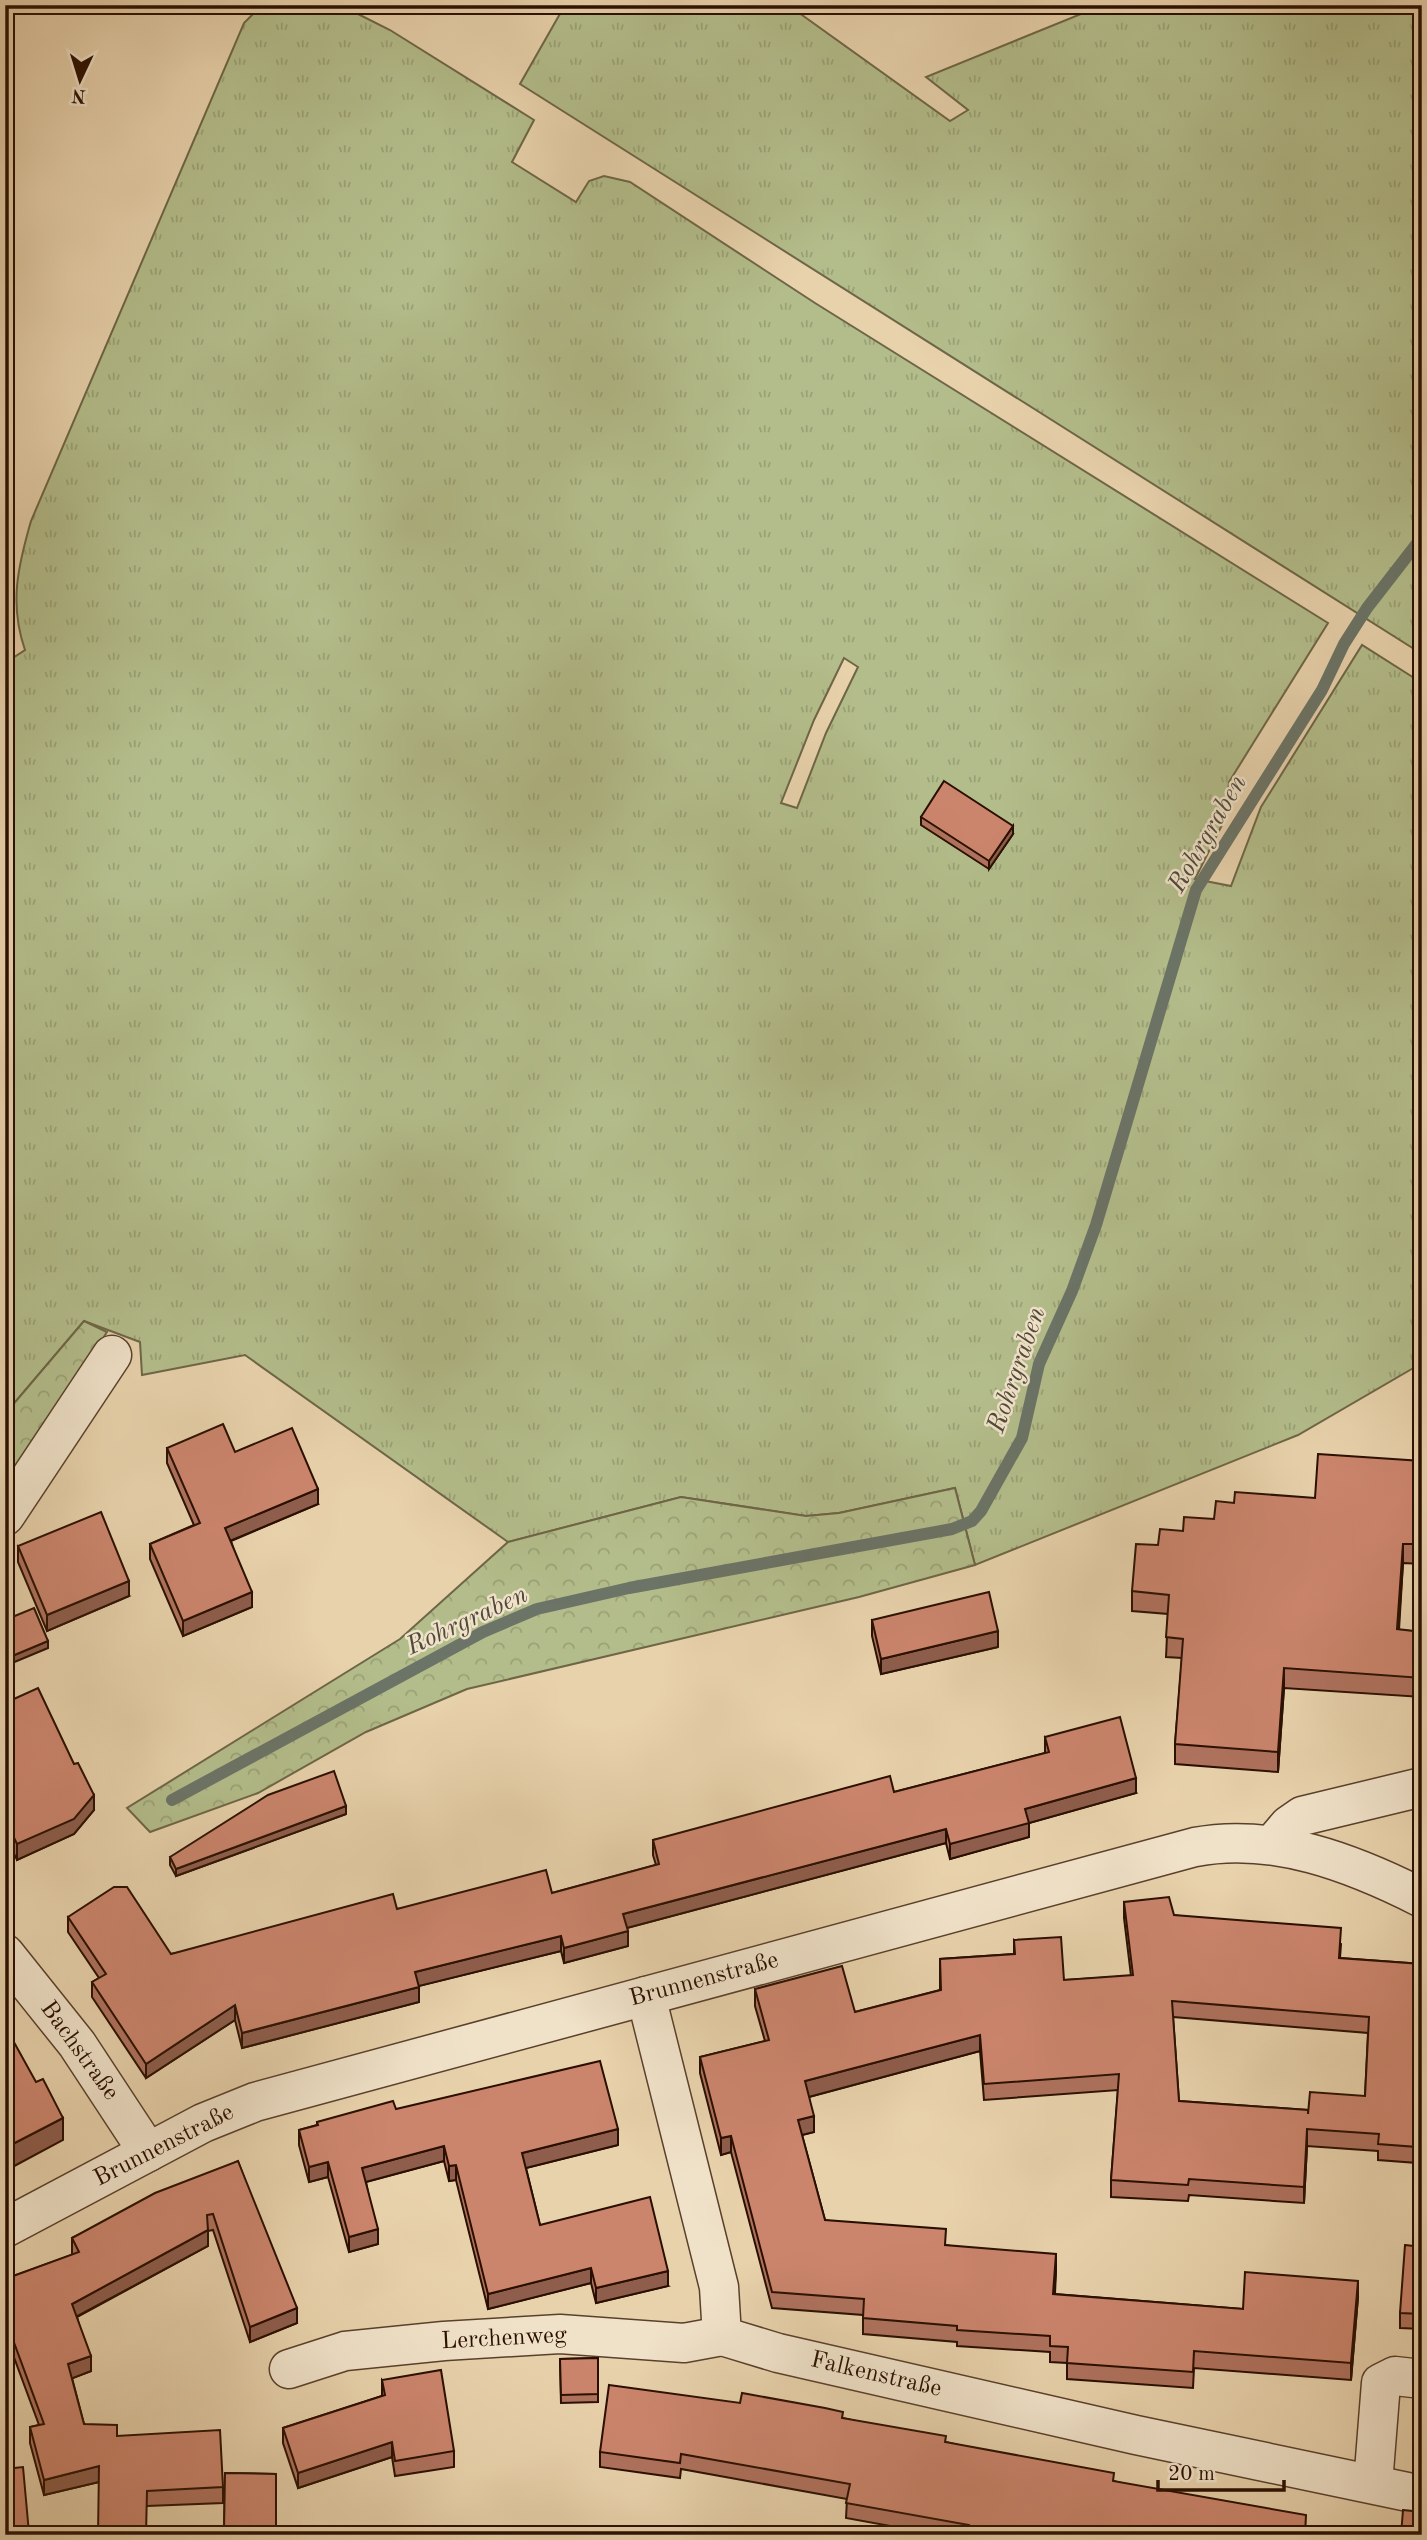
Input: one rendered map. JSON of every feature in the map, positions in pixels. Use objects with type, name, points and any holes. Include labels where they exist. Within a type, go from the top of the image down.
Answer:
[{"type":"street","points":[[5,1516],[112,1355]]},
{"type":"street","points":[[1272,1845],[1289,1825],[1302,1816],[1422,1787]]},
{"type":"street","name":"Brunnenstraße","points":[[5,2228],[222,2114],[255,2102],[1195,1847],[1239,1842],[1272,1845],[1365,1872],[1422,1898]]},
{"type":"street","name":"Bachstraße","points":[[5,1954],[77,2044],[148,2152]]},
{"type":"street","points":[[646,1996],[719,2287],[722,2336]]},
{"type":"street","name":"Lerchenweg","points":[[289,2369],[345,2351],[444,2341],[560,2334],[684,2343],[722,2336]]},
{"type":"street","name":"Falkenstraße","points":[[722,2336],[778,2353],[1136,2435],[1422,2495]]},
{"type":"street","points":[[1373,2484],[1381,2383],[1392,2377],[1422,2379]]},
{"type":"green space","points":[[262,5],[336,5],[390,30],[534,120],[512,162],[576,202],[589,181],[604,176],[630,182],[815,303],[1328,623],[1229,782],[1225,819],[1195,879],[1231,886],[1261,807],[1362,645],[1422,683],[1422,1363],[1298,1435],[975,1565],[955,1488],[839,1513],[806,1516],[681,1497],[508,1542],[245,1355],[142,1375],[140,1342],[84,1321],[5,1414],[5,663],[25,650],[17,617],[19,569],[31,521],[244,23]],"holes":[[[844,658],[858,667],[826,733],[797,808],[781,803],[814,720]]]},
{"type":"green space","points":[[565,5],[788,5],[950,121],[968,110],[926,77],[1103,5],[1422,5],[1422,654],[520,84]]},
{"type":"green space","points":[[84,1321],[107,1332],[5,1491],[5,1414]]},
{"type":"green space","points":[[955,1488],[975,1565],[859,1597],[467,1689],[366,1732],[258,1793],[150,1832],[127,1808],[400,1639],[508,1542],[681,1497],[806,1516],[839,1513]]},
{"type":"building","points":[[944,781],[1013,826],[989,861],[921,817]]},
{"type":"building","points":[[223,1424],[235,1452],[292,1428],[318,1489],[225,1528],[252,1592],[183,1621],[150,1544],[200,1523],[167,1448]]},
{"type":"building","points":[[1318,1454],[1422,1461],[1422,1544],[1403,1544],[1397,1629],[1422,1632],[1422,1678],[1284,1668],[1278,1752],[1175,1744],[1183,1639],[1166,1637],[1169,1595],[1132,1591],[1136,1544],[1158,1545],[1160,1529],[1183,1531],[1184,1517],[1214,1519],[1216,1501],[1234,1503],[1235,1492],[1315,1498]]},
{"type":"building","points":[[101,1512],[129,1581],[47,1615],[18,1546]]},
{"type":"building","points":[[989,1592],[998,1631],[881,1659],[872,1620]]},
{"type":"building","points":[[34,1608],[48,1641],[5,1659],[5,1620]]},
{"type":"building","points":[[38,1688],[74,1764],[78,1763],[94,1795],[74,1819],[17,1844],[5,1819],[5,1703]]},
{"type":"building","points":[[1120,1717],[1136,1778],[1025,1809],[1029,1823],[950,1844],[946,1829],[623,1914],[628,1931],[564,1948],[561,1936],[415,1972],[419,1987],[242,2033],[235,2005],[146,2064],[92,1982],[106,1974],[68,1917],[114,1887],[127,1887],[171,1954],[393,1894],[397,1909],[546,1870],[552,1893],[659,1864],[653,1840],[890,1776],[894,1792],[1049,1752],[1045,1737]]},
{"type":"building","points":[[334,1771],[346,1806],[176,1869],[170,1857],[268,1795]]},
{"type":"building","points":[[1169,1897],[1174,1915],[1341,1928],[1339,1958],[1422,1964],[1422,2153],[1417,2153],[1417,2147],[1378,2144],[1379,2134],[1307,2129],[1304,2187],[1189,2179],[1188,2185],[1111,2180],[1119,2074],[984,2084],[980,2035],[805,2081],[814,2116],[798,2120],[825,2220],[946,2229],[945,2245],[1056,2254],[1053,2294],[1243,2309],[1245,2272],[1358,2281],[1351,2363],[1194,2351],[1193,2372],[1067,2363],[1068,2347],[1050,2346],[1050,2336],[957,2330],[957,2326],[863,2318],[864,2299],[772,2292],[731,2136],[721,2138],[700,2057],[769,2040],[755,1989],[842,1966],[855,2012],[941,1990],[940,1959],[1015,1954],[1014,1940],[1061,1937],[1064,1980],[1133,1975],[1124,1902]],"holes":[[[1172,2001],[1369,2017],[1365,2096],[1310,2092],[1308,2114],[1308,2110],[1179,2101]]]},
{"type":"building","points":[[5,2026],[36,2082],[43,2079],[63,2118],[5,2148]]},
{"type":"building","points":[[600,2061],[618,2129],[522,2153],[540,2225],[650,2197],[668,2271],[596,2288],[591,2268],[488,2294],[456,2165],[449,2166],[444,2146],[362,2168],[378,2229],[349,2237],[328,2162],[309,2167],[299,2130],[318,2125],[317,2122],[393,2101],[396,2109]]},
{"type":"building","points":[[238,2161],[297,2308],[250,2327],[213,2214],[207,2215],[208,2230],[72,2304],[91,2356],[68,2364],[84,2424],[117,2425],[117,2436],[220,2430],[223,2487],[147,2491],[146,2535],[98,2535],[99,2466],[44,2480],[30,2427],[44,2424],[5,2318],[5,2279],[79,2252],[72,2238],[155,2193]]},
{"type":"building","points":[[1405,2245],[1422,2247],[1422,2314],[1400,2313]]},
{"type":"building","points":[[598,2358],[598,2394],[561,2395],[560,2359]]},
{"type":"building","points":[[441,2370],[454,2451],[395,2461],[392,2442],[298,2473],[283,2428],[385,2395],[382,2380]]},
{"type":"building","points":[[609,2385],[740,2403],[742,2393],[825,2408],[843,2412],[842,2418],[946,2436],[945,2442],[1114,2473],[1113,2481],[1306,2515],[1305,2535],[967,2535],[969,2525],[846,2503],[850,2484],[681,2454],[680,2463],[600,2452]]},
{"type":"building","points":[[23,2467],[29,2533],[5,2535],[5,2469]]},
{"type":"building","points":[[225,2473],[276,2474],[276,2531],[224,2530]]},
{"type":"building","points":[[1403,2510],[1422,2512],[1422,2535],[1401,2535]]},
{"type":"waterway","name":"Rohrgraben","points":[[172,1800],[483,1632],[537,1609],[629,1588],[952,1529],[972,1521],[981,1511],[1022,1438],[1039,1364],[1072,1291],[1096,1225],[1196,890],[1322,690],[1344,644],[1367,608],[1422,537]]}]
